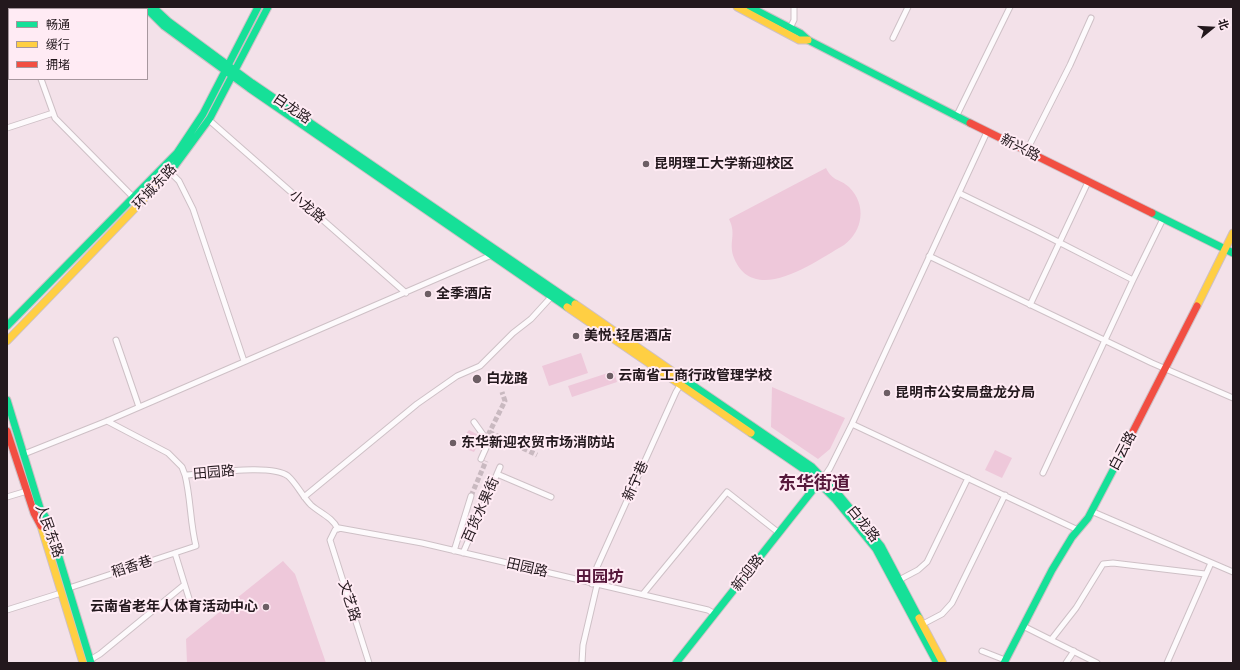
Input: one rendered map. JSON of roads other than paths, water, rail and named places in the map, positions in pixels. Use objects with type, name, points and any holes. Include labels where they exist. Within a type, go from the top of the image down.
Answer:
[{"type":"main road","name":"白龙路","points":[[152,7],[228,69]]},
{"type":"main road","name":"环城东路","points":[[7,326],[164,168],[184,143],[204,114],[258,7]]},
{"type":"main road","name":"环城东路","points":[[7,341],[170,172],[209,120],[235,74],[268,7]]},
{"type":"main road","name":"新兴路","points":[[737,7],[799,40],[808,40]]},
{"type":"main road","name":"新兴路","points":[[750,7],[800,33],[808,40],[956,117],[1233,253]]},
{"type":"main road","name":"白龙路","points":[[148,10],[164,26],[683,382],[822,480],[870,531],[881,546],[943,663]]},
{"type":"main road","name":"白云路","points":[[1004,662],[1052,570],[1091,511],[1166,368],[1233,233]]},
{"type":"main road","name":"白龙路","points":[[496,253],[552,296],[683,382]]},
{"type":"main road","name":"人民东路","points":[[7,400],[40,508],[48,521],[69,588],[88,662]]},
{"type":"main road","name":"人民东路","points":[[7,431],[34,513],[40,524],[61,592],[88,662]]},
{"type":"main road","name":"白龙路","points":[[822,480],[876,550],[937,663]]},
{"type":"main road","name":"新迎路","points":[[676,663],[822,480]]},
{"type":"street","points":[[790,28],[794,20],[794,7]]},
{"type":"street","points":[[893,38],[908,7]]},
{"type":"street","points":[[956,117],[1010,7]]},
{"type":"street","points":[[1026,152],[1070,65],[1091,18]]},
{"type":"street","points":[[41,80],[53,113],[134,198]]},
{"type":"street","points":[[7,128],[53,113]]},
{"type":"street","name":"小龙路","points":[[209,120],[406,293]]},
{"type":"street","points":[[822,480],[852,424],[987,132]]},
{"type":"street","points":[[170,172],[179,181],[193,209],[244,362]]},
{"type":"street","points":[[1030,305],[1088,182]]},
{"type":"street","points":[[959,193],[1133,280]]},
{"type":"street","points":[[1043,473],[1163,219]]},
{"type":"street","points":[[24,454],[107,421],[496,253]]},
{"type":"street","points":[[930,256],[1030,305],[1105,339],[1152,363],[1233,398]]},
{"type":"street","points":[[304,497],[418,404],[457,376],[480,366],[513,333],[531,319],[552,296]]},
{"type":"street","points":[[116,340],[139,407]]},
{"type":"street","name":"新宁巷","points":[[582,663],[583,646],[597,568],[683,382]]},
{"type":"street","name":"田园路","points":[[107,421],[168,452],[182,467],[185,476],[273,470],[288,476],[311,505],[331,520],[338,529],[343,528],[463,553],[643,594],[708,610],[716,614]]},
{"type":"street","points":[[474,422],[484,436],[490,439],[481,459]]},
{"type":"street","points":[[852,424],[1078,530]]},
{"type":"street","name":"百货水果街","points":[[463,553],[500,467]]},
{"type":"street","points":[[497,474],[551,497]]},
{"type":"street","name":"稻香巷","points":[[69,588],[196,546],[193,534],[190,496],[185,476]]},
{"type":"street","points":[[899,580],[918,570],[927,562],[968,478]]},
{"type":"street","points":[[7,497],[27,490]]},
{"type":"street","points":[[643,594],[727,492],[779,533]]},
{"type":"street","points":[[923,624],[942,614],[952,603],[1005,495]]},
{"type":"street","points":[[454,551],[471,496]]},
{"type":"street","points":[[1091,511],[1233,572]]},
{"type":"street","name":"文艺路","points":[[338,529],[331,535],[330,540],[369,663]]},
{"type":"street","points":[[175,553],[191,605]]},
{"type":"street","points":[[1051,640],[1076,608],[1103,564],[1113,563],[1205,574]]},
{"type":"street","points":[[1167,663],[1210,563]]},
{"type":"street","points":[[88,662],[100,654],[184,585]]},
{"type":"street","points":[[7,610],[61,592]]},
{"type":"street","points":[[1023,626],[1097,663]]},
{"type":"street","points":[[982,651],[1004,662]]},
{"type":"street","points":[[1066,663],[1074,651]]},
{"type":"tunnel","points":[[488,435],[505,401],[502,392]]},
{"type":"tunnel","points":[[489,432],[537,455]]},
{"type":"tunnel","points":[[471,496],[486,461]]},
{"type":"place","name":"昆明理工大学新迎校区","points":[[646,164]]},
{"type":"place","name":"全季酒店","points":[[428,294]]},
{"type":"place","name":"美悦·轻居酒店","points":[[576,336]]},
{"type":"place","name":"云南省工商行政管理学校","points":[[610,376]]},
{"type":"place","name":"白龙路","points":[[477,379]]},
{"type":"place","name":"昆明市公安局盘龙分局","points":[[887,393]]},
{"type":"place","name":"东华新迎农贸市场消防站","points":[[453,443]]},
{"type":"place","name":"云南省老年人体育活动中心","points":[[266,607]]},
{"type":"district","name":"东华街道","points":[[814,484]]},
{"type":"district","name":"田园坊","points":[[600,577]]}]
